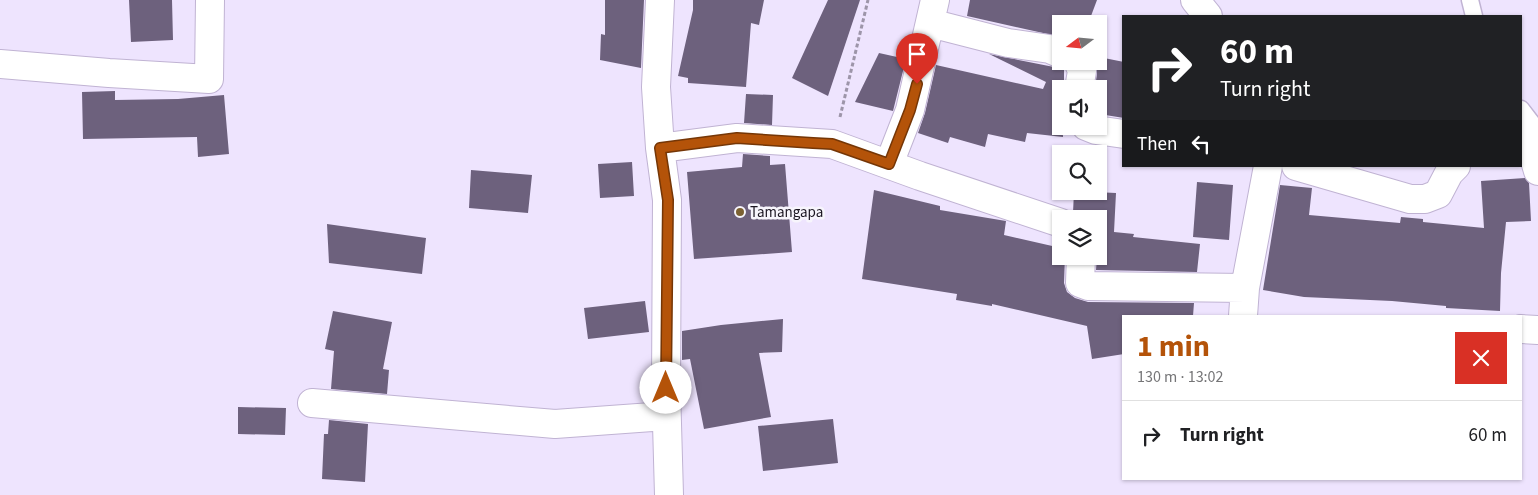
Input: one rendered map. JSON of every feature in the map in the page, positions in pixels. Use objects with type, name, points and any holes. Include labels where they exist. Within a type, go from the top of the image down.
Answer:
[{"type":"street","points":[[0,64],[209,79],[210,0]]},
{"type":"street","points":[[660,0],[656,87],[660,148],[668,200],[666,416],[669,495]]},
{"type":"street","points":[[1196,0],[1207,15]]},
{"type":"street","points":[[889,164],[910,110],[932,11],[1008,43],[1052,50]]},
{"type":"street","points":[[1107,132],[1122,134]]},
{"type":"street","points":[[1529,136],[1538,171]]},
{"type":"street","points":[[660,148],[737,138],[832,144],[1052,220]]},
{"type":"street","points":[[1243,315],[1245,288],[1268,167]]},
{"type":"street","points":[[1299,167],[1410,199],[1425,199],[1438,194],[1449,173],[1455,167]]},
{"type":"street","points":[[1080,265],[1080,283],[1088,286],[1245,288]]},
{"type":"street","points":[[1522,329],[1538,330]]},
{"type":"street","points":[[312,403],[555,424],[666,416]]},
{"type":"lane","points":[[1470,0],[1474,15]]},
{"type":"lane","points":[[1522,112],[1529,136]]},
{"type":"path","points":[[832,144],[850,79],[868,0]]},
{"type":"building","points":[[129,0],[172,0],[173,40],[131,42]]},
{"type":"building","points":[[605,0],[644,0],[641,68],[600,60],[601,34],[605,35]]},
{"type":"building","points":[[693,0],[764,0],[759,25],[751,23],[746,87],[688,83],[688,78],[678,76],[693,10]]},
{"type":"building","points":[[828,0],[860,0],[828,96],[792,78]]},
{"type":"building","points":[[970,0],[1097,0],[1091,15],[1052,15],[1052,35],[967,16]]},
{"type":"building","points":[[879,53],[906,59],[893,111],[855,102]]},
{"type":"building","points":[[989,54],[1052,67],[1052,70],[1064,70],[1064,80],[1052,80],[1052,135],[1063,135],[1063,137],[1027,133],[1025,142],[988,134],[985,147],[950,137],[948,143],[918,133],[925,113],[936,65],[1043,89],[1046,82]]},
{"type":"building","points":[[1108,59],[1122,62],[1122,118],[1107,115],[1107,80],[1096,80],[1096,70],[1108,70]]},
{"type":"building","points":[[115,91],[115,100],[178,99],[224,95],[229,154],[198,157],[197,137],[83,139],[82,92]]},
{"type":"building","points":[[746,94],[773,95],[772,125],[744,123]]},
{"type":"building","name":"Tamangapa","points":[[743,154],[770,156],[770,165],[785,164],[792,252],[694,259],[687,172],[742,167]]},
{"type":"building","points":[[632,162],[634,196],[600,198],[598,164]]},
{"type":"building","points":[[471,170],[532,175],[528,213],[469,208]]},
{"type":"building","points":[[1525,178],[1529,183],[1531,221],[1506,222],[1501,273],[1500,311],[1446,308],[1446,306],[1392,301],[1304,297],[1263,290],[1280,185],[1312,188],[1309,215],[1400,223],[1401,217],[1423,219],[1423,222],[1484,228],[1481,181]]},
{"type":"building","points":[[1197,182],[1233,185],[1229,240],[1193,237]]},
{"type":"building","points":[[874,190],[940,206],[940,210],[1006,221],[1004,235],[1052,246],[1052,265],[1065,265],[1064,283],[1067,292],[1075,298],[1088,302],[1194,303],[1193,315],[1122,315],[1122,354],[1092,359],[1087,326],[992,304],[992,306],[956,300],[957,294],[862,279]]},
{"type":"building","points":[[1107,193],[1116,193],[1114,232],[1134,234],[1133,237],[1200,244],[1197,272],[1096,270],[1096,265],[1107,265],[1107,210],[1073,210],[1074,200],[1107,200]]},
{"type":"building","points":[[327,224],[426,238],[422,274],[329,263]]},
{"type":"building","points":[[645,301],[649,332],[588,339],[584,308]]},
{"type":"building","points":[[333,311],[392,322],[383,369],[389,370],[387,394],[331,389],[334,351],[325,349]]},
{"type":"building","points":[[783,319],[782,352],[759,353],[771,417],[704,429],[690,359],[682,360],[682,331]]},
{"type":"building","points":[[238,407],[286,408],[285,435],[238,434]]},
{"type":"building","points":[[833,419],[838,463],[763,471],[758,426]]},
{"type":"building","points":[[329,420],[368,424],[365,482],[322,479],[324,434],[328,434]]},
{"type":"place","name":"Tamangapa","points":[[740,212]]},
{"type":"route","points":[[666,388],[668,200],[660,148],[737,138],[832,144],[889,164],[910,110],[917,84]]}]
